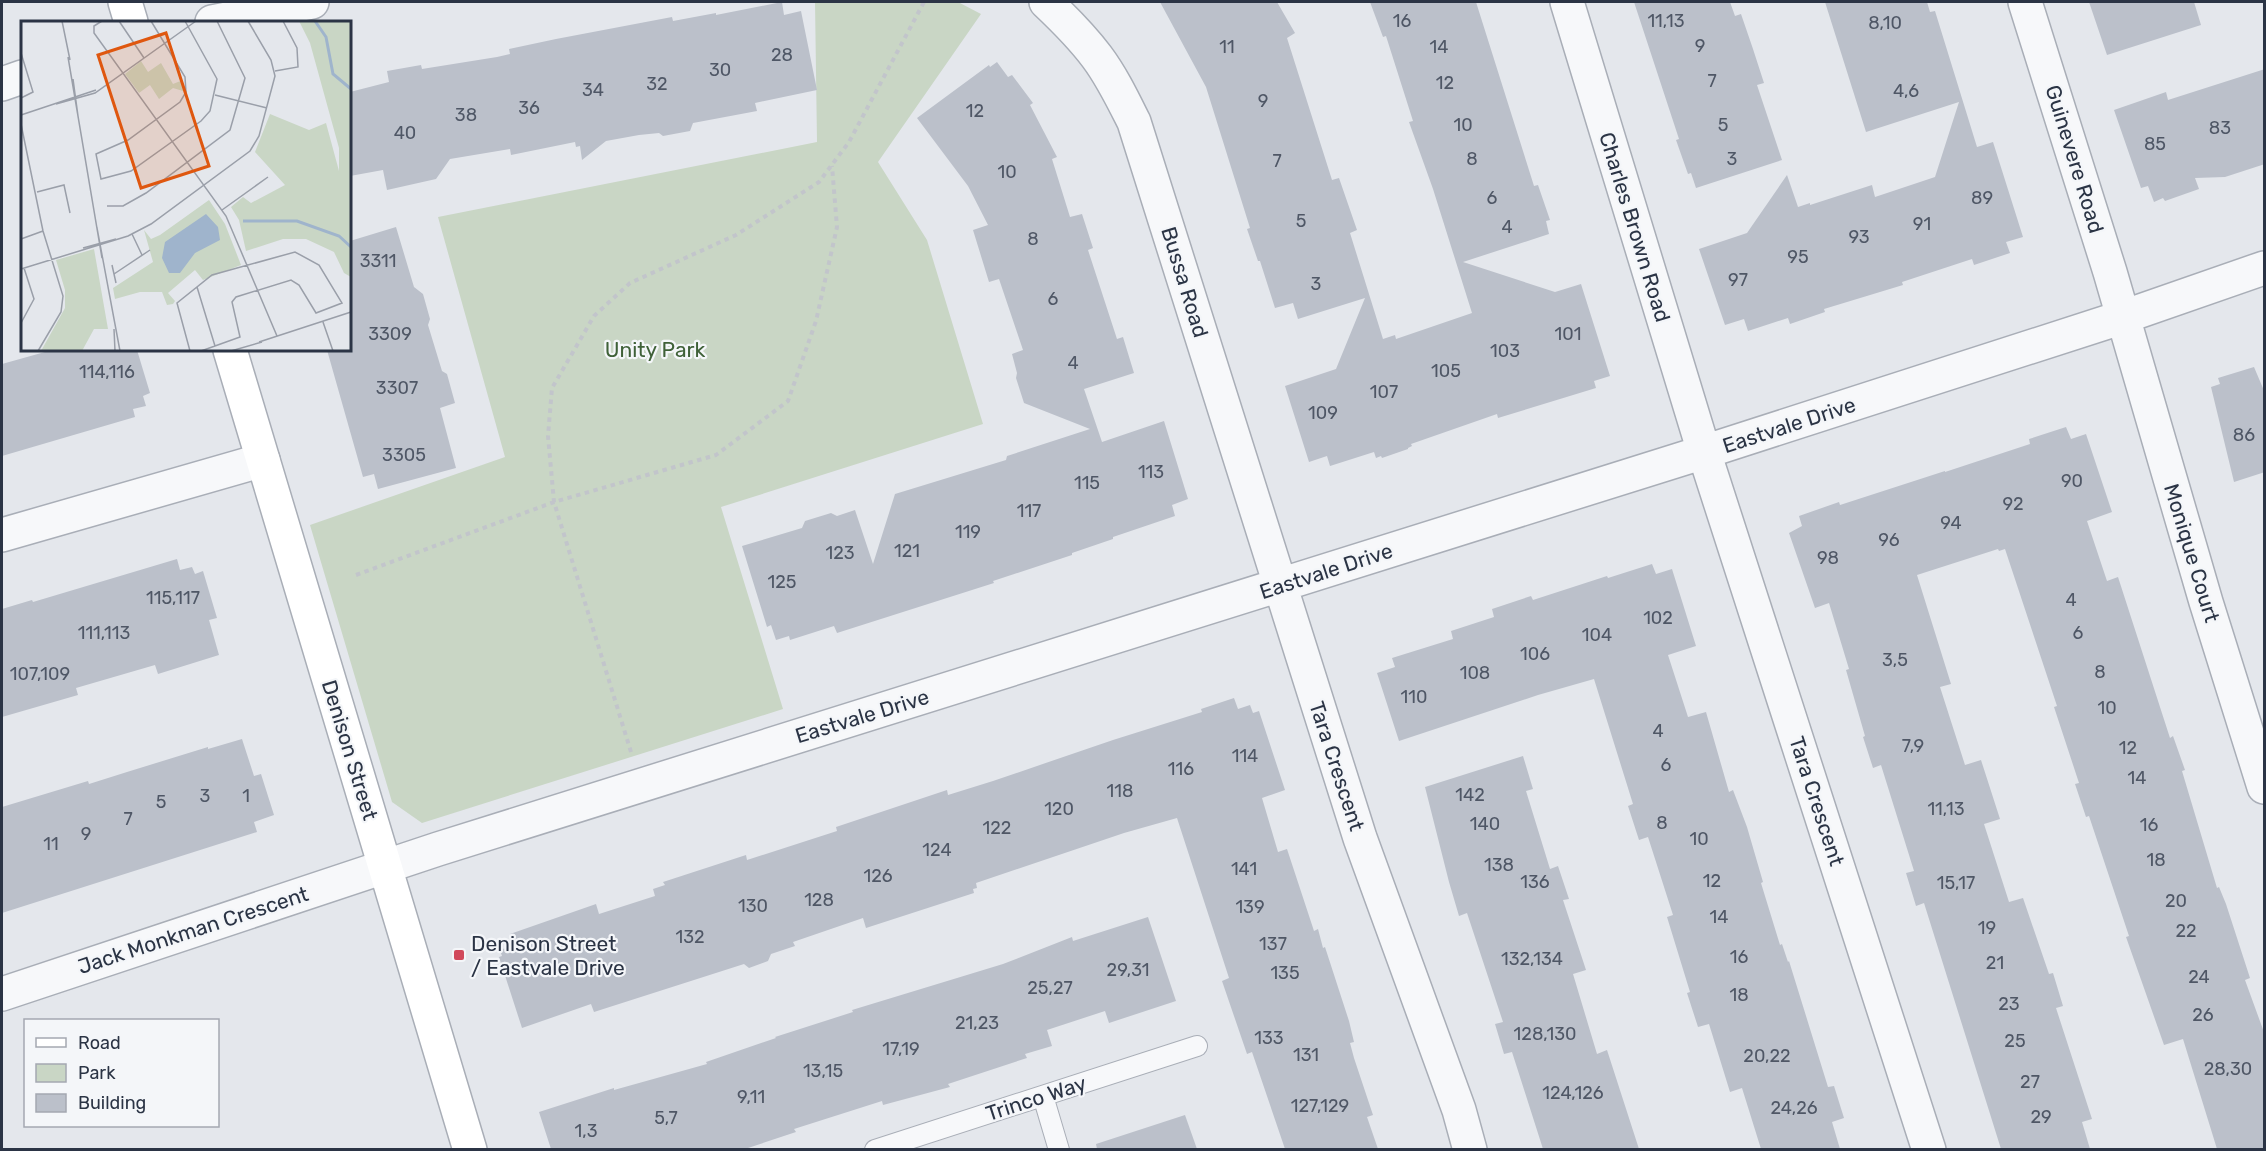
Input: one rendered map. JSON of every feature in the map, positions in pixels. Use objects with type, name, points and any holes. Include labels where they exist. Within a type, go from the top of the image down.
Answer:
[{"type":"street","points":[[125,2],[131,21]]},
{"type":"street","points":[[217,21],[312,2]]},
{"type":"street","name":"Bussa Road","points":[[1046,2],[1073,28],[1097,57],[1134,122],[1280,586]]},
{"type":"street","name":"Charles Brown Road","points":[[1567,2],[1704,452]]},
{"type":"street","name":"Guinevere Road","points":[[2025,2],[2123,317]]},
{"type":"street","points":[[2,84],[21,77]]},
{"type":"street","name":"Eastvale Drive","points":[[385,866],[1704,452],[2123,317],[2265,268]]},
{"type":"street","name":"Monique Court","points":[[2123,317],[2206,602],[2265,787]]},
{"type":"street","name":"Denison Street","points":[[230,351],[470,1149]]},
{"type":"street","name":"Tara Crescent","points":[[1704,452],[1929,1149]]},
{"type":"street","points":[[2,535],[263,460]]},
{"type":"street","name":"Tara Crescent","points":[[1280,586],[1360,838],[1459,1110],[1470,1149]]},
{"type":"street","name":"Jack Monkman Crescent","points":[[2,993],[385,866]]},
{"type":"lane","name":"Trinco Way","points":[[876,1149],[1197,1046]]},
{"type":"lane","points":[[1042,1096],[1059,1149]]},
{"type":"path","points":[[641,784],[554,502],[548,435],[552,388],[594,316],[630,283],[736,235],[819,182],[849,142],[924,2]]},
{"type":"path","points":[[356,575],[554,502],[716,455],[788,401],[816,321],[837,227],[832,165]]},
{"type":"green space","name":"Unity Park","points":[[815,2],[958,2],[981,14],[878,162],[927,240],[983,424],[721,507],[783,709],[422,823],[392,802],[310,525],[505,457],[438,217],[817,142]]},
{"type":"building","points":[[782,2],[784,15],[801,11],[817,90],[755,103],[757,111],[693,123],[690,131],[663,136],[659,133],[639,135],[606,141],[582,160],[580,146],[576,147],[575,142],[511,155],[510,149],[450,159],[436,179],[387,190],[383,170],[351,176],[351,92],[389,82],[387,71],[421,65],[422,69],[497,57],[510,54],[509,49],[672,17],[673,21],[716,13],[716,15]]},
{"type":"building","points":[[1160,2],[1277,2],[1295,33],[1287,38],[1332,180],[1339,178],[1357,230],[1350,233],[1383,339],[1395,335],[1396,339],[1472,313],[1433,189],[1409,122],[1413,121],[1386,36],[1383,37],[1370,2],[1476,2],[1534,186],[1538,185],[1550,220],[1546,221],[1549,234],[1463,262],[1555,292],[1581,284],[1610,376],[1594,381],[1596,388],[1498,418],[1497,414],[1411,444],[1412,446],[1408,449],[1382,458],[1381,456],[1376,458],[1374,452],[1330,466],[1327,456],[1309,462],[1285,386],[1336,369],[1365,298],[1298,319],[1293,303],[1275,308],[1247,229],[1250,228],[1206,87]]},
{"type":"building","points":[[1634,2],[1730,2],[1735,16],[1741,14],[1753,49],[1764,83],[1757,85],[1782,160],[1696,188],[1691,173],[1688,174],[1676,140],[1679,139]]},
{"type":"building","points":[[1825,2],[1927,2],[1930,12],[1935,11],[1977,147],[1993,142],[2023,237],[2006,242],[2010,253],[1974,265],[1972,259],[1902,282],[1903,285],[1824,309],[1825,312],[1790,324],[1788,318],[1748,331],[1744,319],[1725,325],[1699,249],[1747,233],[1787,175],[1798,207],[1872,185],[1875,197],[1935,177],[1959,102],[1866,132]]},
{"type":"building","points":[[2089,2],[2194,2],[2201,25],[2107,55]]},
{"type":"building","points":[[997,62],[1008,77],[1012,75],[1033,103],[1030,105],[1057,157],[1052,159],[1070,217],[1082,214],[1093,248],[1088,250],[1117,339],[1123,337],[1134,373],[1084,389],[1102,442],[1164,421],[1188,499],[1172,505],[1175,516],[1113,537],[1113,539],[1072,553],[1072,555],[993,581],[994,583],[837,633],[834,626],[790,640],[789,636],[776,640],[771,625],[767,627],[742,546],[802,528],[805,521],[831,513],[837,516],[855,510],[873,564],[895,494],[1006,460],[1007,456],[1090,429],[1024,403],[1016,378],[1017,373],[1012,354],[1023,350],[999,279],[989,282],[973,230],[988,225],[968,186],[917,118],[989,65],[990,67]]},
{"type":"building","points":[[2265,69],[2265,164],[2225,177],[2195,178],[2199,189],[2165,201],[2163,198],[2154,202],[2148,186],[2141,188],[2114,110],[2166,92],[2168,100]]},
{"type":"building","points":[[396,227],[414,287],[423,294],[430,319],[428,325],[442,371],[447,374],[455,403],[440,408],[456,468],[378,489],[374,474],[363,477],[327,351],[351,351],[351,241]]},
{"type":"building","points":[[48,351],[137,351],[150,393],[143,396],[146,406],[133,409],[135,417],[2,456],[2,364]]},
{"type":"building","points":[[2254,367],[2265,393],[2265,472],[2234,482],[2211,387],[2220,384],[2218,378]]},
{"type":"building","points":[[2066,427],[2071,439],[2086,434],[2112,512],[2087,521],[2107,581],[2118,577],[2170,738],[2173,736],[2185,770],[2182,771],[2217,888],[2219,887],[2226,904],[2250,978],[2245,980],[2265,1035],[2265,1149],[2217,1149],[2183,1039],[2164,1045],[2126,937],[2129,936],[2089,816],[2086,817],[2075,784],[2079,783],[2054,707],[2057,706],[2005,549],[1999,551],[1998,549],[1917,575],[1951,684],[1940,687],[1965,765],[1981,760],[2000,819],[1984,824],[2009,902],[2023,898],[2049,974],[2053,973],[2063,1006],[2056,1008],[2092,1119],[2082,1122],[2090,1149],[2001,1149],[1924,903],[1916,906],[1906,873],[1914,871],[1881,765],[1873,768],[1863,737],[1865,736],[1846,670],[1849,669],[1829,603],[1815,608],[1789,533],[1802,526],[1799,516],[2030,444],[2029,439]]},
{"type":"building","points":[[177,559],[180,570],[192,567],[195,574],[203,571],[217,618],[209,620],[219,655],[158,674],[155,665],[76,688],[78,695],[2,717],[2,609]]},
{"type":"building","points":[[1652,564],[1656,574],[1672,569],[1696,646],[1668,655],[1688,717],[1706,712],[1729,792],[1733,790],[1747,827],[1780,945],[1782,944],[1789,961],[1828,1087],[1834,1086],[1844,1118],[1832,1122],[1840,1149],[1761,1149],[1742,1088],[1730,1092],[1709,1024],[1698,1027],[1667,917],[1673,915],[1648,837],[1639,840],[1628,806],[1633,804],[1594,679],[1399,741],[1377,673],[1395,667],[1392,658],[1453,639],[1451,631],[1494,617],[1492,609],[1531,596],[1533,600]]},
{"type":"building","points":[[1234,698],[1238,709],[1250,705],[1253,713],[1259,711],[1285,790],[1262,798],[1278,852],[1287,849],[1314,931],[1318,929],[1323,948],[1325,947],[1349,1021],[1354,1042],[1350,1043],[1373,1115],[1367,1117],[1378,1149],[1285,1149],[1252,1052],[1247,1054],[1222,981],[1229,978],[1177,818],[1124,833],[976,883],[977,888],[973,889],[974,893],[866,928],[863,918],[793,942],[795,946],[771,954],[768,961],[749,968],[744,964],[594,1012],[591,1004],[522,1028],[499,957],[502,956],[500,950],[514,945],[510,934],[596,904],[599,914],[655,896],[653,889],[665,885],[663,882],[746,855],[747,860],[837,831],[836,827],[947,790],[948,795],[993,781],[1202,712],[1201,709]]},
{"type":"building","points":[[242,739],[254,776],[261,774],[274,815],[254,822],[257,832],[2,913],[2,807]]},
{"type":"building","points":[[1523,756],[1533,789],[1526,791],[1550,869],[1558,866],[1569,899],[1563,900],[1586,970],[1573,974],[1597,1054],[1607,1050],[1639,1149],[1543,1149],[1512,1052],[1504,1054],[1495,1024],[1503,1022],[1467,913],[1459,916],[1425,787]]},
{"type":"building","points":[[1148,917],[1176,1001],[1109,1023],[1105,1011],[1047,1030],[1052,1046],[1025,1054],[1027,1058],[948,1084],[950,1087],[883,1105],[882,1101],[794,1129],[796,1132],[745,1149],[551,1149],[539,1112],[614,1088],[614,1090],[707,1064],[706,1062],[775,1037],[853,1012],[852,1010],[1003,964],[1072,937],[1073,941]]},
{"type":"building","points":[[1185,1115],[1197,1149],[1097,1149],[1096,1144]]},
{"type":"place","name":"Denison Street / Eastvale Drive","points":[[459,955]]}]
